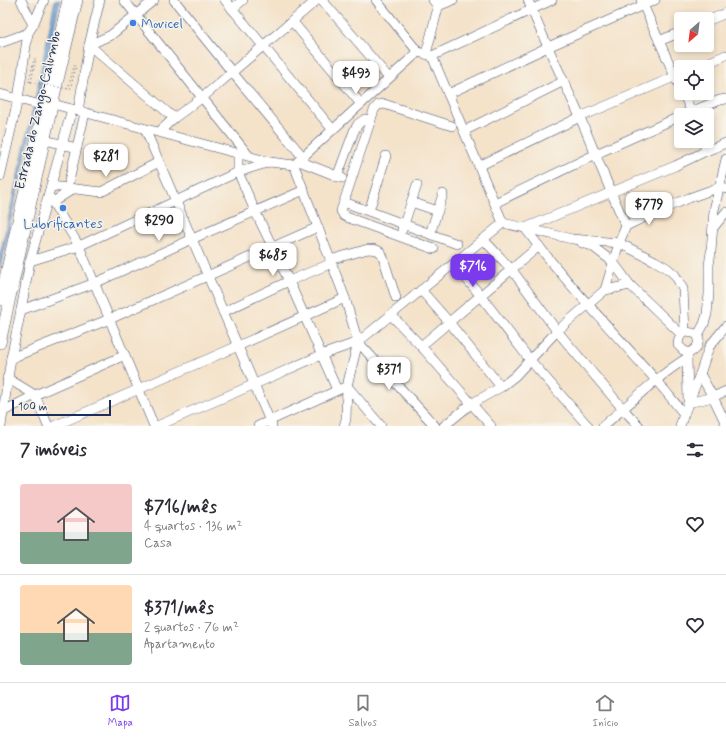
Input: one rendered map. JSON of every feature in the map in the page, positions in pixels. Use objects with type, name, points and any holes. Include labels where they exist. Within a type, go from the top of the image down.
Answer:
[{"type":"main road","name":"Estrada do Zango-Calumbo","points":[[0,343],[45,140],[49,105],[68,0]]},
{"type":"main road","name":"Estrada do Zango-Calumbo","points":[[0,300],[77,0]]},
{"type":"street","points":[[21,0],[33,25]]},
{"type":"street","points":[[0,177],[18,100],[28,33],[44,0]]},
{"type":"street","points":[[51,199],[71,185],[77,148],[78,111],[89,44],[100,0]]},
{"type":"street","points":[[124,0],[249,156]]},
{"type":"street","points":[[89,44],[111,35],[154,0]]},
{"type":"street","points":[[174,0],[232,72],[299,161],[304,190],[345,298],[358,342],[435,426]]},
{"type":"street","points":[[225,0],[333,130]]},
{"type":"street","points":[[232,9],[243,0]]},
{"type":"street","points":[[159,132],[174,118],[203,97],[317,0]]},
{"type":"street","points":[[322,0],[389,78]]},
{"type":"street","points":[[376,0],[425,54],[448,94],[503,223]]},
{"type":"street","points":[[425,54],[437,2],[453,0]]},
{"type":"street","points":[[528,0],[626,226]]},
{"type":"street","points":[[299,161],[389,78],[425,54],[552,0]]},
{"type":"street","points":[[448,94],[642,3],[655,0]]},
{"type":"street","points":[[642,3],[659,41],[674,68]]},
{"type":"street","points":[[714,18],[726,13]]},
{"type":"street","points":[[292,21],[361,104]]},
{"type":"street","points":[[0,43],[28,33]]},
{"type":"street","points":[[659,41],[674,35]]},
{"type":"street","points":[[89,44],[174,118]]},
{"type":"street","points":[[714,60],[726,55]]},
{"type":"street","points":[[479,166],[580,117],[674,77]]},
{"type":"street","points":[[464,131],[564,81]]},
{"type":"street","points":[[0,94],[18,100],[78,111],[270,162]]},
{"type":"street","points":[[701,108],[726,99]]},
{"type":"street","points":[[434,249],[344,216],[341,211],[374,110],[378,105],[384,104],[452,126]]},
{"type":"street","points":[[1,426],[11,358],[30,261],[51,199],[51,186],[62,144],[78,111]]},
{"type":"street","points":[[337,177],[358,124],[365,119],[371,120]]},
{"type":"street","points":[[495,203],[596,154],[674,120]]},
{"type":"street","points":[[145,129],[271,423]]},
{"type":"street","points":[[45,140],[77,148]]},
{"type":"street","points":[[525,228],[675,166],[726,143]]},
{"type":"street","points":[[238,153],[238,172],[289,281],[337,390]]},
{"type":"street","points":[[368,211],[386,156]]},
{"type":"street","points":[[603,426],[656,380],[688,356],[698,345],[698,334],[704,324],[707,314],[710,294],[709,265],[714,210],[723,188],[726,159]]},
{"type":"street","points":[[30,261],[79,246],[238,172],[270,162],[299,161],[337,177],[351,181]]},
{"type":"street","points":[[51,186],[71,185],[101,192],[159,162]]},
{"type":"street","points":[[399,237],[416,186]]},
{"type":"street","points":[[605,290],[619,243],[626,226],[660,210],[723,188]]},
{"type":"street","points":[[21,310],[95,283],[304,190]]},
{"type":"street","points":[[430,234],[443,194]]},
{"type":"street","points":[[51,199],[79,246],[154,426]]},
{"type":"street","points":[[344,202],[457,244]]},
{"type":"street","points":[[411,202],[438,211]]},
{"type":"street","points":[[713,228],[726,212]]},
{"type":"street","points":[[503,223],[572,239],[592,246],[613,262],[630,285],[683,333],[691,332],[698,334]]},
{"type":"street","points":[[158,426],[321,355],[358,342],[503,223]]},
{"type":"street","points":[[11,358],[110,319],[318,227]]},
{"type":"street","points":[[525,228],[588,304],[656,380],[684,414]]},
{"type":"street","points":[[483,239],[512,270],[557,331],[639,426]]},
{"type":"street","points":[[572,239],[619,243],[655,261],[667,268],[674,275],[683,289],[683,333],[678,339],[678,345],[688,356],[688,403]]},
{"type":"street","points":[[421,346],[539,246]]},
{"type":"street","points":[[223,312],[331,261],[368,249],[374,249],[382,254],[396,298]]},
{"type":"street","points":[[454,264],[481,296],[530,360],[588,426]]},
{"type":"street","points":[[444,426],[471,404],[501,387],[515,376],[557,331],[605,290],[630,285]]},
{"type":"street","points":[[421,290],[449,322],[501,387]]},
{"type":"street","points":[[54,426],[345,298]]},
{"type":"street","points":[[391,315],[421,346],[491,426]]},
{"type":"street","points":[[680,426],[709,347],[726,326]]},
{"type":"street","points":[[344,426],[346,419],[347,386],[358,342]]},
{"type":"street","points":[[4,411],[35,395],[125,355]]},
{"type":"street","points":[[700,374],[726,424]]},
{"type":"street","points":[[8,378],[35,395],[48,426]]},
{"type":"street","points":[[258,426],[271,423],[347,386]]},
{"type":"street","points":[[347,386],[381,426]]},
{"type":"street","points":[[688,403],[713,397],[726,391]]},
{"type":"path","points":[[28,86],[34,59],[36,59],[31,82],[69,90]]},
{"type":"path","points":[[74,66],[76,66],[69,90],[74,66]]},
{"type":"water","points":[[55,0],[60,0],[0,268],[0,255],[36,95]]},
{"type":"place","name":"Movicel","points":[[133,23]]},
{"type":"place","name":"Lubrificantes","points":[[63,208]]}]
